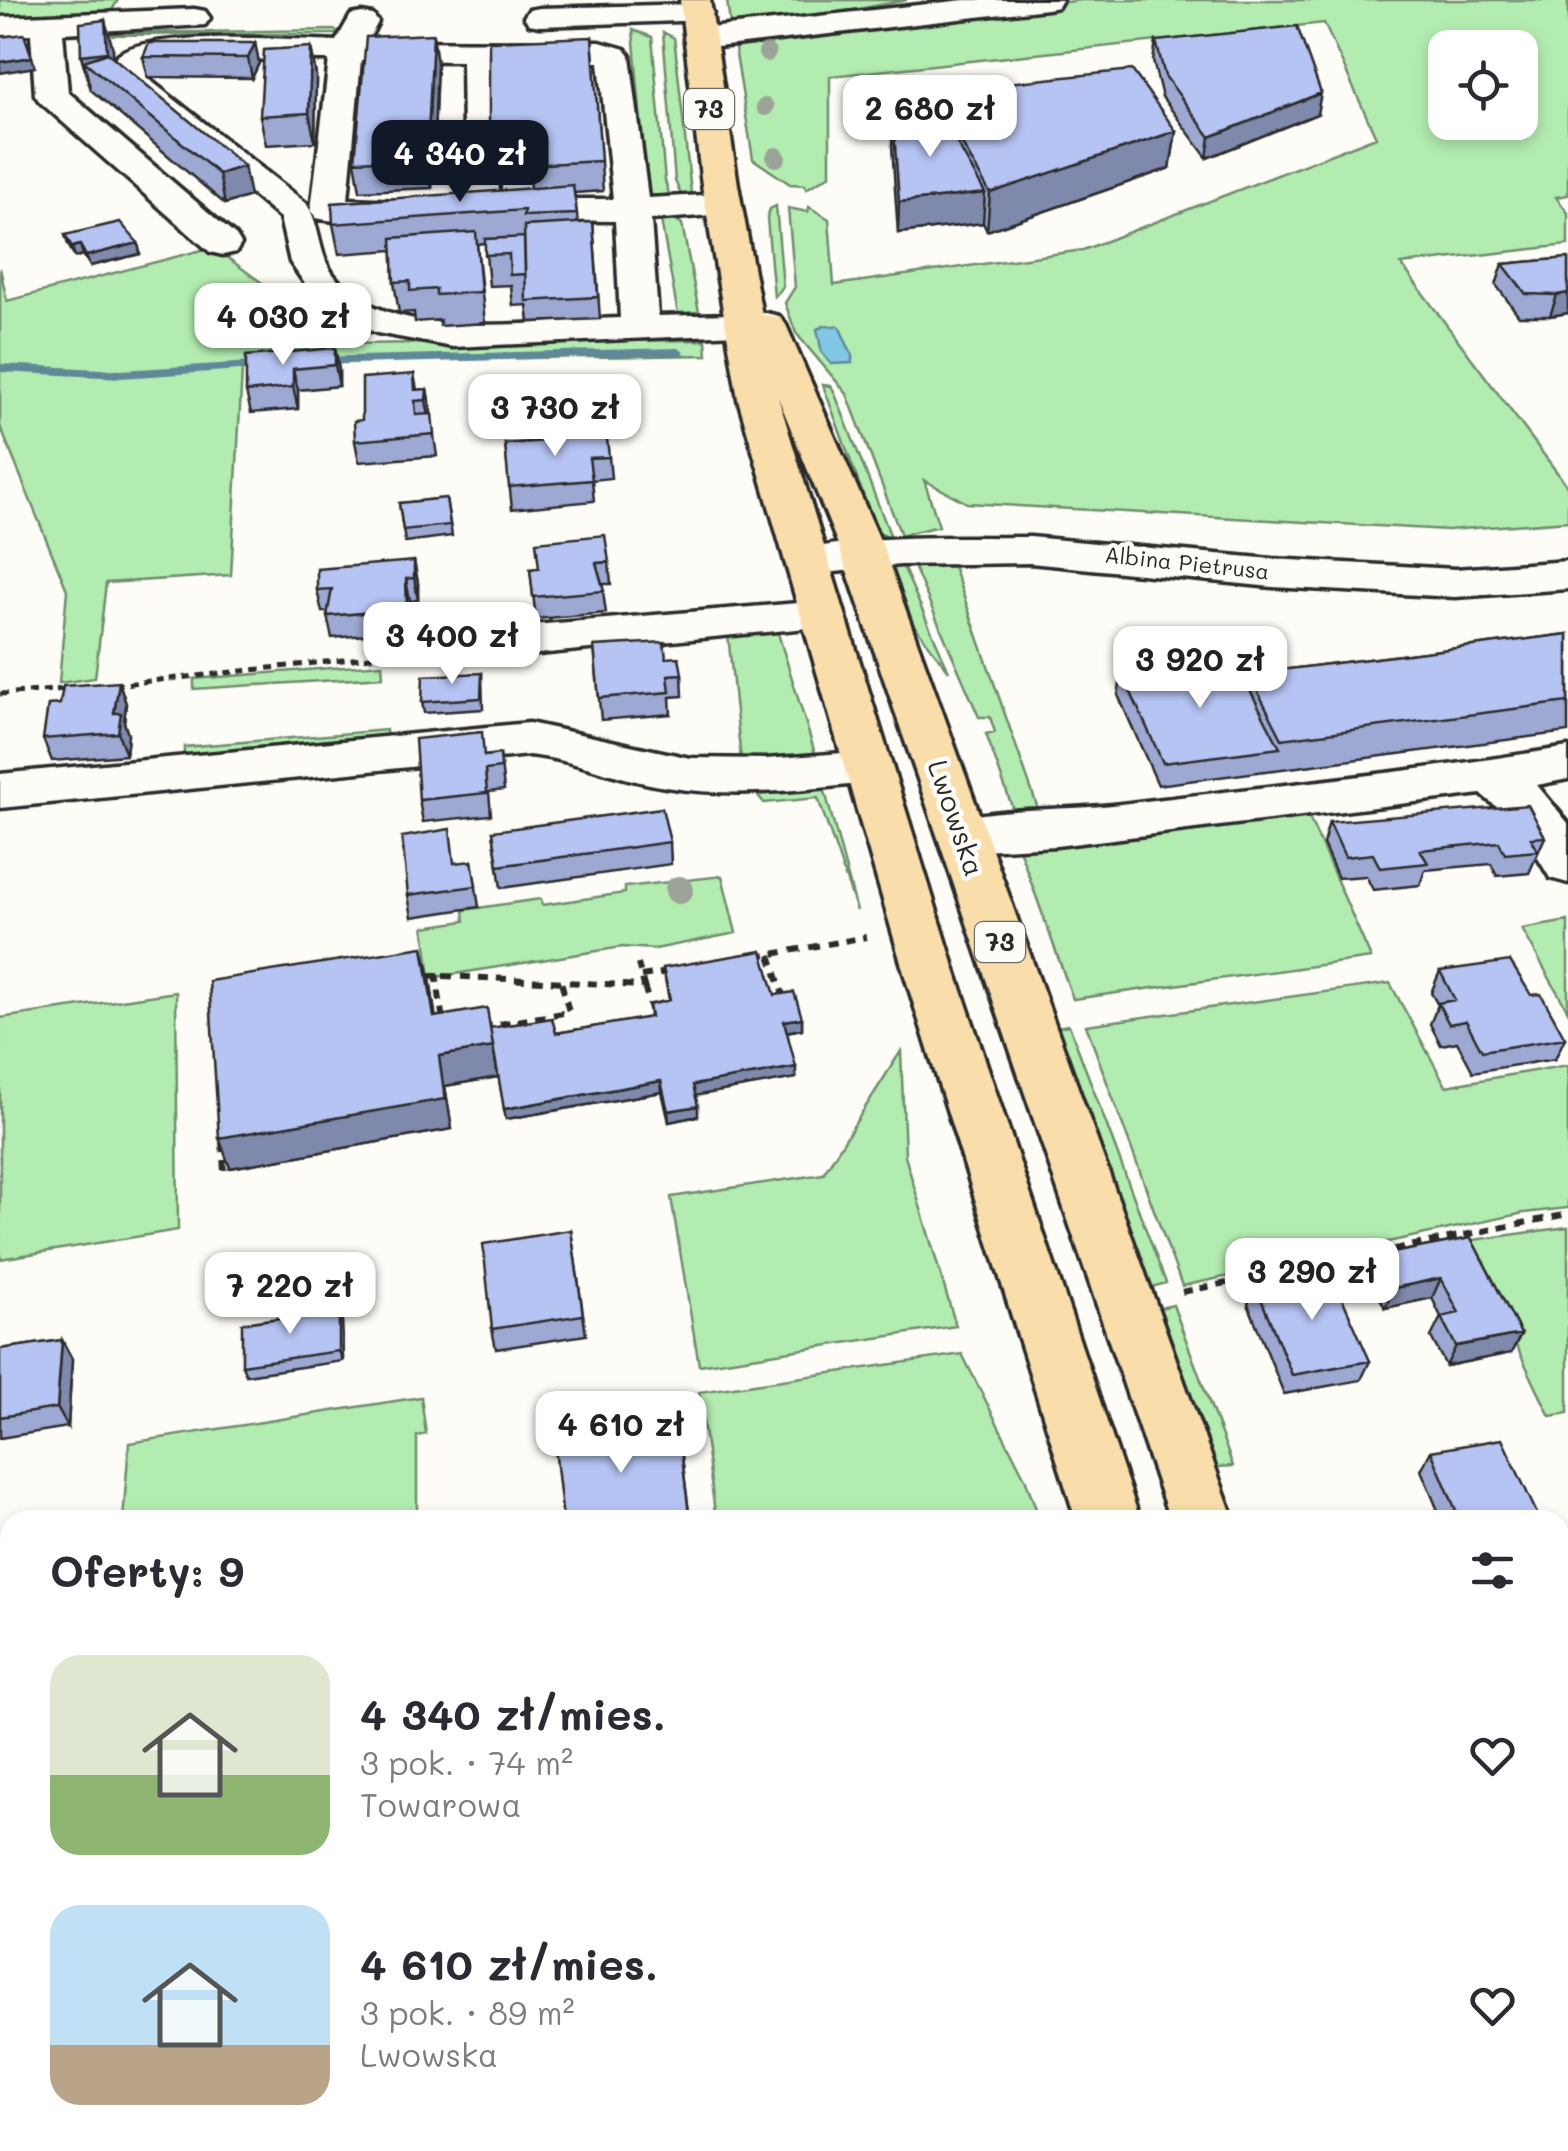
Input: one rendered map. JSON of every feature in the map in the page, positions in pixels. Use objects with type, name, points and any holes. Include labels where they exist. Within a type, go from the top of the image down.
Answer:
[{"type":"main road","name":"Lwowska","points":[[697,17],[726,220],[756,325],[864,555],[1199,1510]]},
{"type":"main road","name":"Lwowska","points":[[756,325],[758,399],[930,973],[1105,1510]]},
{"type":"street","points":[[507,17],[697,17],[1048,0]]},
{"type":"street","points":[[311,210],[346,52],[373,17],[329,18]]},
{"type":"street","points":[[0,26],[217,18]]},
{"type":"street","points":[[46,22],[52,95],[223,244]]},
{"type":"street","points":[[311,210],[133,83],[131,58],[159,48],[600,52],[614,56],[632,210],[640,328]]},
{"type":"street","points":[[478,52],[482,209]]},
{"type":"street","points":[[726,220],[632,210],[482,209],[311,210],[300,218],[302,244],[316,277],[344,301],[392,328],[453,335],[756,325]]},
{"type":"street","name":"Albina Pietrusa","points":[[807,562],[864,555],[1068,551],[1272,572],[1455,583],[1568,575]]},
{"type":"street","points":[[486,644],[822,616]]},
{"type":"street","points":[[0,792],[528,739],[571,744],[665,771],[785,776],[868,767]]},
{"type":"street","points":[[962,834],[1056,829],[1487,777],[1568,763]]},
{"type":"street","points":[[1487,777],[1521,794],[1568,865]]},
{"type":"path","points":[[101,686],[486,644]]},
{"type":"path","points":[[0,694],[84,688]]},
{"type":"path","points":[[751,958],[866,937]]},
{"type":"path","points":[[770,955],[786,1004]]},
{"type":"path","points":[[638,964],[654,1015]]},
{"type":"path","points":[[641,976],[678,970]]},
{"type":"path","points":[[417,976],[436,973],[644,986]]},
{"type":"path","points":[[436,973],[446,1039]]},
{"type":"path","points":[[474,1034],[473,1029],[568,1012],[561,981]]},
{"type":"path","points":[[221,1136],[224,1172]]},
{"type":"path","points":[[1126,1302],[1568,1214]]},
{"type":"green space","points":[[0,0],[118,0],[112,10],[0,17]]},
{"type":"green space","points":[[727,0],[907,0],[736,26],[730,24]]},
{"type":"green space","points":[[1081,0],[1568,0],[1568,195],[1556,197],[1568,213],[1568,245],[1401,264],[1568,487],[1568,521],[1448,530],[967,503],[924,480],[939,526],[901,535],[847,394],[796,333],[785,303],[795,287],[788,208],[808,212],[809,207],[829,219],[834,285],[1083,250],[1376,137],[1324,23],[830,76],[830,175],[806,189],[805,185],[790,184],[753,159],[735,48],[743,43],[888,29],[889,25]]},
{"type":"green space","points":[[335,30],[339,34],[62,35],[58,93],[49,34]]},
{"type":"green space","points":[[633,30],[652,37],[665,181],[671,200],[648,201]]},
{"type":"green space","points":[[663,32],[674,38],[675,45],[691,193],[683,199],[675,181]]},
{"type":"green space","points":[[776,206],[783,287],[774,297],[767,218]]},
{"type":"green space","points":[[674,218],[682,224],[700,317],[682,319],[678,315],[661,220]]},
{"type":"green space","points":[[213,247],[345,344],[706,340],[707,355],[356,361],[242,370],[231,575],[106,583],[95,678],[59,683],[67,590],[0,426],[0,268],[7,301]]},
{"type":"green space","points":[[823,385],[831,386],[835,394],[891,537],[877,533]]},
{"type":"green space","points":[[951,560],[1043,823],[1016,818],[986,734],[995,732],[990,717],[979,717],[912,562]]},
{"type":"green space","points":[[900,562],[949,671],[908,617],[889,564]]},
{"type":"green space","points":[[777,630],[818,763],[742,770],[728,634]]},
{"type":"green space","points":[[382,664],[383,677],[194,689],[194,679]]},
{"type":"green space","points":[[386,730],[387,747],[183,769],[184,747]]},
{"type":"green space","points":[[749,784],[823,784],[857,911],[818,798],[764,803]]},
{"type":"green space","points":[[1304,806],[1371,958],[1073,999],[1017,843]]},
{"type":"green space","points":[[722,876],[736,933],[655,949],[622,947],[430,978],[424,927],[465,921],[464,910],[541,899],[542,905],[625,893],[625,887]]},
{"type":"green space","points":[[1568,921],[1568,1011],[1522,929]]},
{"type":"green space","points":[[1390,983],[1446,1086],[1568,1065],[1568,1208],[1524,1213],[1182,1286],[1086,1025]]},
{"type":"green space","points":[[176,992],[178,1230],[0,1259],[0,1018]]},
{"type":"green space","points":[[1069,1025],[1166,1283],[1152,1287],[1057,1027]]},
{"type":"green space","points":[[901,1051],[905,1156],[956,1326],[699,1365],[671,1197],[823,1174]]},
{"type":"green space","points":[[1568,1227],[1568,1413],[1550,1416],[1466,1241]]},
{"type":"green space","points":[[1173,1305],[1233,1466],[1217,1467],[1160,1308]]},
{"type":"green space","points":[[962,1354],[1025,1478],[1036,1510],[715,1510],[699,1392]]},
{"type":"green space","points":[[421,1397],[426,1434],[417,1436],[417,1510],[124,1510],[129,1443]]},
{"type":"water","points":[[839,326],[852,363],[831,364],[822,353],[817,329]]},
{"type":"building","points":[[105,20],[107,52],[81,55],[80,23]]},
{"type":"building","points":[[1297,26],[1321,93],[1210,137],[1165,76],[1156,41]]},
{"type":"building","points":[[24,34],[32,57],[0,62],[0,37]]},
{"type":"building","points":[[433,34],[427,158],[355,161],[366,37]]},
{"type":"building","points":[[592,37],[601,161],[527,165],[527,142],[489,143],[489,41]]},
{"type":"building","points":[[149,43],[255,43],[248,58],[143,57]]},
{"type":"building","points":[[311,47],[309,113],[260,116],[264,50]]},
{"type":"building","points":[[108,53],[244,166],[219,174],[84,61]]},
{"type":"building","points":[[1132,70],[1176,131],[990,193],[932,91]]},
{"type":"building","points":[[940,113],[985,193],[899,202],[893,117]]},
{"type":"building","points":[[573,185],[577,214],[523,216],[524,210],[333,224],[332,203]]},
{"type":"building","points":[[120,222],[138,243],[86,256],[80,245],[72,247],[65,235]]},
{"type":"building","points":[[593,222],[598,297],[526,301],[524,226]]},
{"type":"building","points":[[476,232],[481,292],[436,295],[436,289],[410,291],[410,281],[394,282],[392,238]]},
{"type":"building","points":[[524,237],[525,274],[510,275],[509,254],[485,255],[485,239]]},
{"type":"building","points":[[1568,258],[1568,293],[1557,295],[1526,294],[1503,264]]},
{"type":"building","points":[[337,304],[363,323],[346,330],[319,312]]},
{"type":"building","points":[[335,348],[335,365],[293,369],[293,387],[246,392],[246,356]]},
{"type":"building","points":[[414,374],[415,390],[427,389],[426,400],[415,401],[416,415],[432,414],[434,434],[355,441],[354,421],[362,420],[362,378]]},
{"type":"building","points":[[606,430],[609,457],[589,458],[592,480],[509,487],[505,444],[557,440],[556,434]]},
{"type":"building","points":[[446,498],[450,525],[403,530],[399,503]]},
{"type":"building","points":[[605,535],[609,562],[596,563],[604,591],[533,597],[530,569],[539,568],[536,542]]},
{"type":"building","points":[[414,561],[414,578],[406,579],[407,609],[327,616],[332,589],[317,590],[317,569]]},
{"type":"building","points":[[1568,634],[1568,702],[1282,739],[1249,674]]},
{"type":"building","points":[[664,642],[666,658],[679,657],[682,674],[668,675],[670,692],[599,698],[594,646]]},
{"type":"building","points":[[1234,659],[1280,748],[1163,763],[1122,673]]},
{"type":"building","points":[[482,673],[481,698],[422,702],[423,676]]},
{"type":"building","points":[[119,682],[114,713],[121,713],[118,733],[43,739],[48,705],[60,704],[63,686]]},
{"type":"building","points":[[482,732],[484,756],[500,754],[501,768],[485,770],[487,793],[419,800],[415,739]]},
{"type":"building","points":[[1528,805],[1545,837],[1531,838],[1538,851],[1505,854],[1499,842],[1420,850],[1428,863],[1380,868],[1373,854],[1345,857],[1329,822]]},
{"type":"building","points":[[662,808],[670,842],[498,866],[493,831]]},
{"type":"building","points":[[450,829],[454,863],[472,861],[476,886],[408,895],[402,837]]},
{"type":"building","points":[[423,947],[434,1017],[487,1008],[493,1047],[439,1056],[445,1099],[219,1138],[209,981]]},
{"type":"building","points":[[762,951],[775,995],[794,992],[802,1018],[784,1021],[796,1067],[693,1085],[698,1106],[668,1111],[661,1081],[504,1109],[490,1028],[552,1018],[556,1033],[651,1017],[649,1005],[670,1000],[663,968]]},
{"type":"building","points":[[1510,961],[1531,995],[1541,994],[1565,1038],[1482,1051],[1466,1021],[1449,1024],[1438,1003],[1455,1000],[1440,971]]},
{"type":"building","points":[[571,1230],[583,1315],[492,1329],[483,1244]]},
{"type":"building","points":[[1471,1238],[1521,1334],[1456,1346],[1441,1317],[1459,1313],[1441,1278],[1394,1288],[1377,1256]]},
{"type":"building","points":[[1330,1271],[1370,1361],[1292,1375],[1255,1284]]},
{"type":"building","points":[[339,1310],[339,1351],[242,1365],[242,1323]]},
{"type":"building","points":[[62,1340],[57,1408],[0,1417],[0,1349]]},
{"type":"building","points":[[660,1425],[663,1443],[680,1441],[689,1510],[562,1510],[554,1439]]},
{"type":"building","points":[[1502,1439],[1535,1510],[1456,1510],[1431,1451]]},
{"type":"waterway","points":[[314,361],[678,352]]},
{"type":"waterway","points":[[0,368],[121,374],[268,365]]}]
